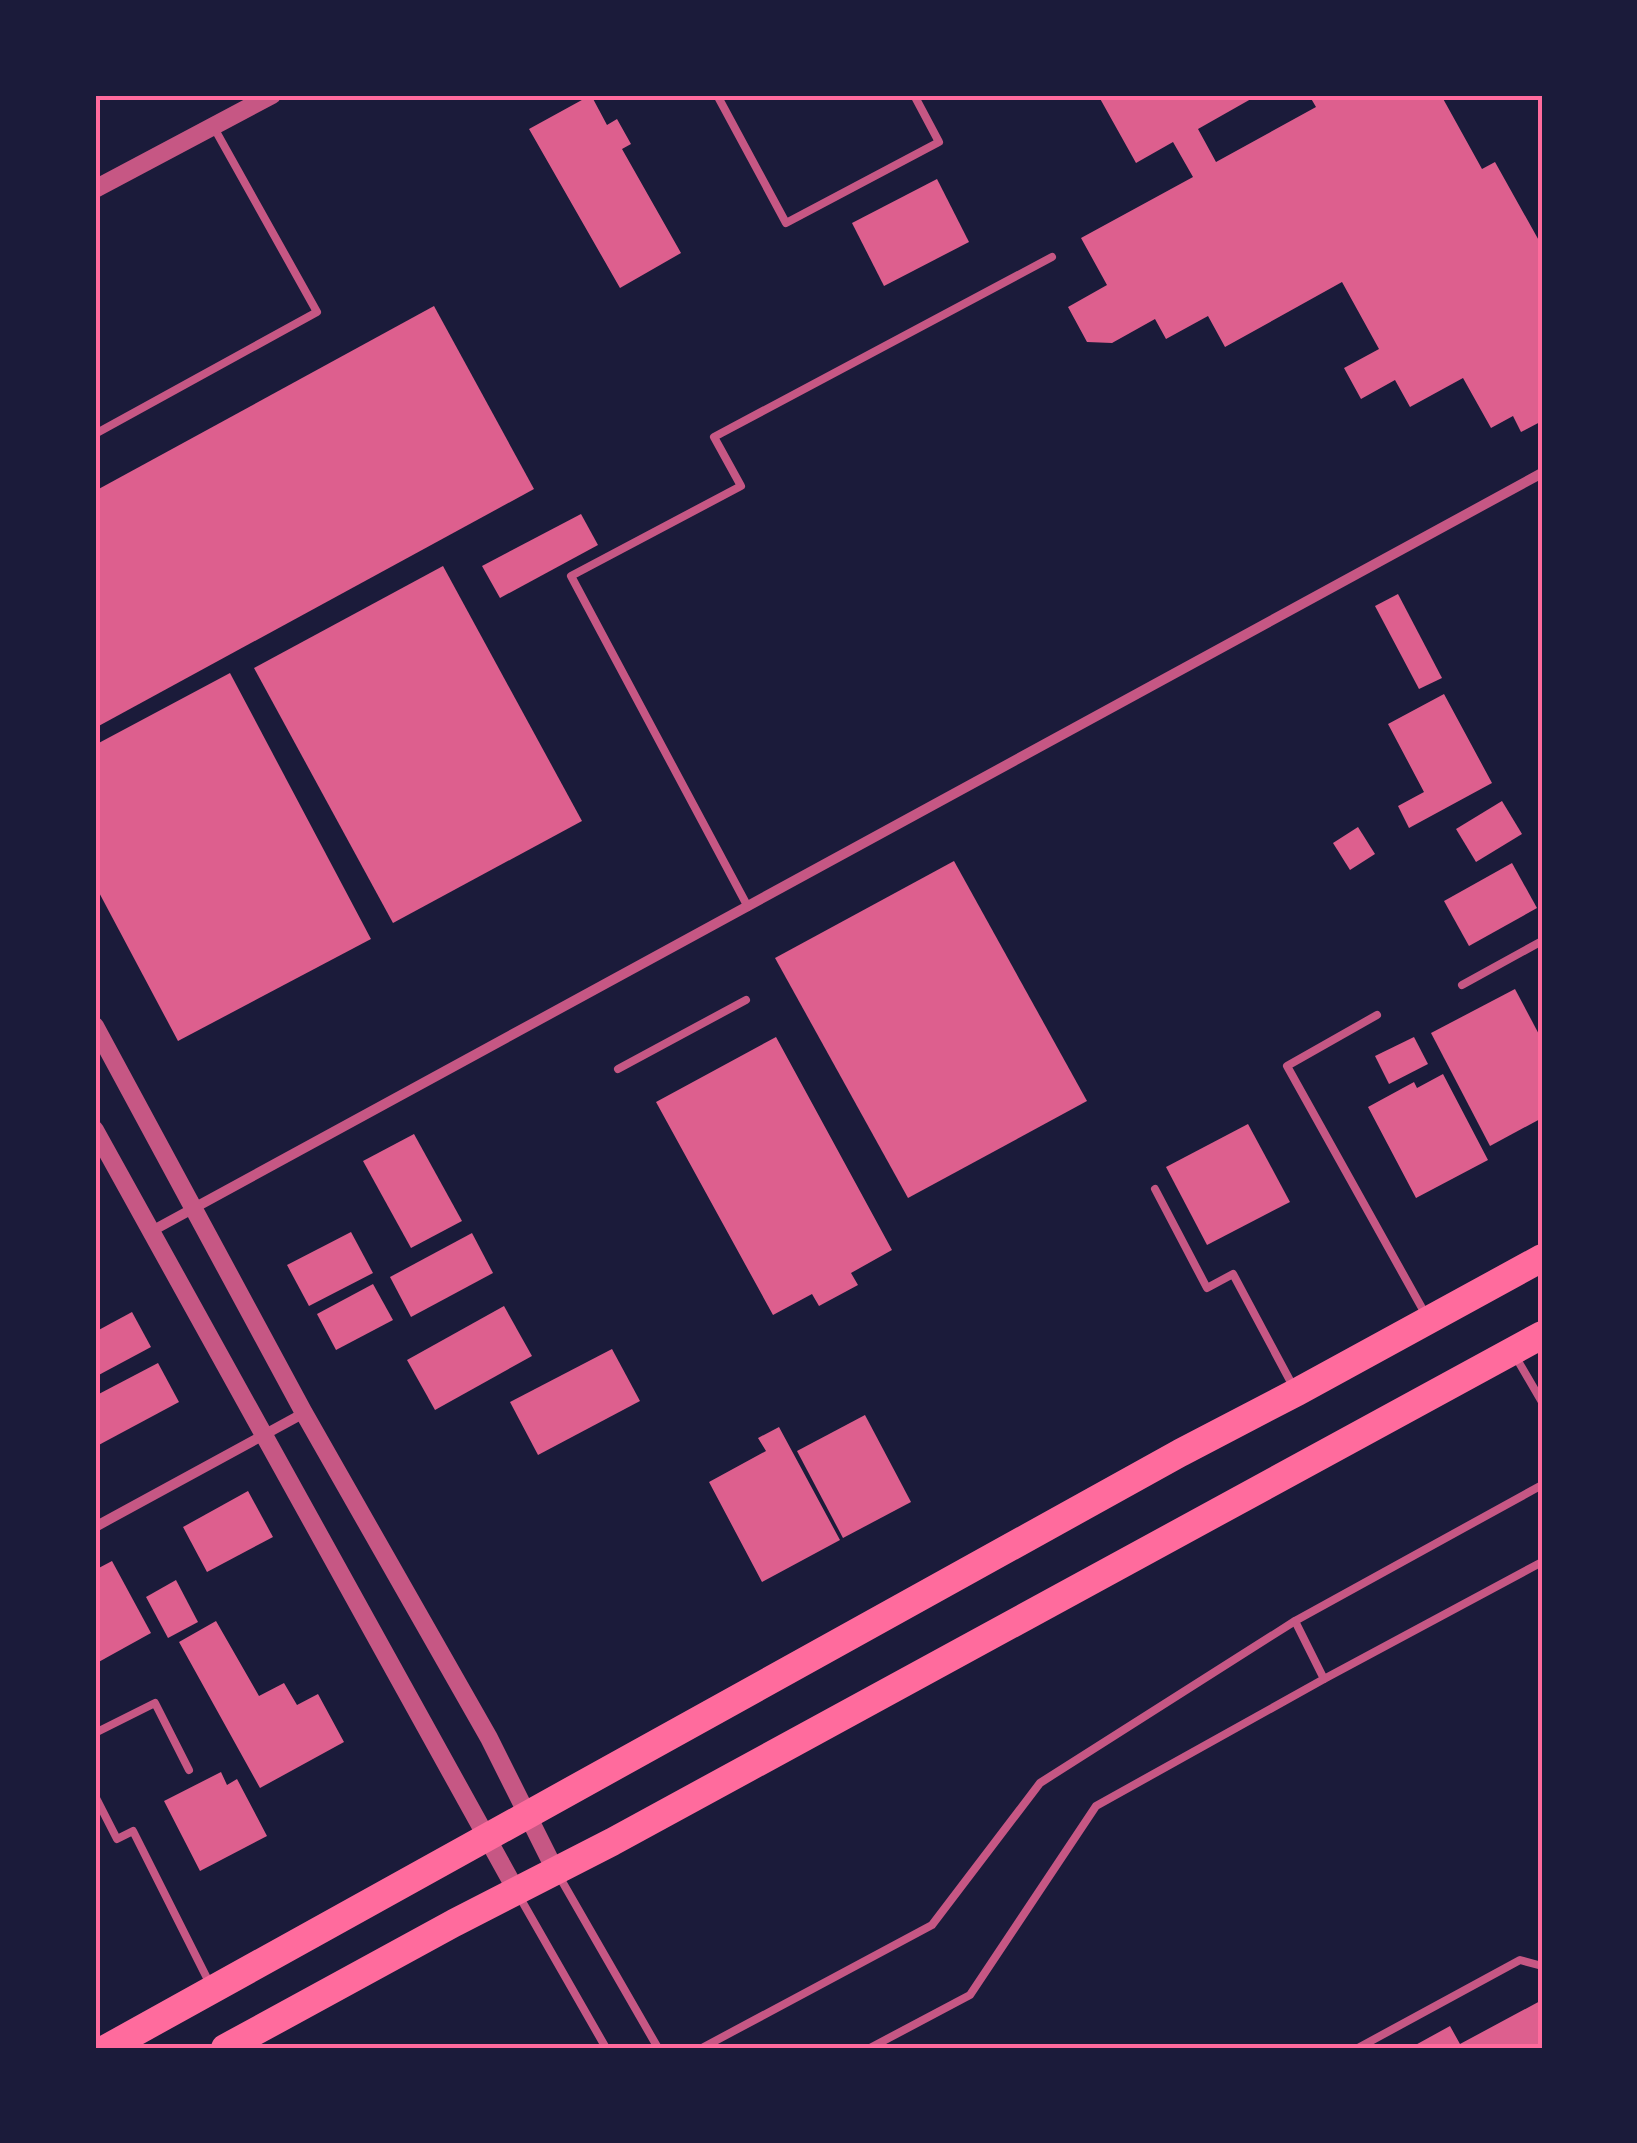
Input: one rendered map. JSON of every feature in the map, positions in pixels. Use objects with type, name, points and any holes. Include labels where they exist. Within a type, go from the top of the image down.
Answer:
[{"type":"highway","points":[[107,2048],[528,1812],[1542,1258]]},
{"type":"highway","points":[[225,2048],[556,1872],[1542,1334]]},
{"type":"street","points":[[95,189],[272,95]]},
{"type":"street","points":[[150,1232],[1542,473]]},
{"type":"street","points":[[95,1026],[304,1413],[479,1721],[556,1872]]},
{"type":"street","points":[[95,1130],[516,1892]]},
{"type":"street","points":[[95,1528],[304,1413]]},
{"type":"lane","points":[[716,95],[786,223],[939,142],[914,95]]},
{"type":"lane","points":[[95,434],[316,312],[213,126]]},
{"type":"lane","points":[[748,906],[571,576],[740,486],[714,437],[1052,257]]},
{"type":"lane","points":[[1462,985],[1542,942]]},
{"type":"lane","points":[[618,1069],[746,1000]]},
{"type":"lane","points":[[1377,1015],[1287,1066],[1430,1321]]},
{"type":"lane","points":[[1155,1189],[1207,1288],[1233,1274],[1296,1392]]},
{"type":"lane","points":[[1512,1351],[1542,1402]]},
{"type":"lane","points":[[702,2048],[932,1925],[1040,1783],[1296,1620],[1542,1485]]},
{"type":"lane","points":[[870,2048],[970,1995],[1096,1806],[1542,1562]]},
{"type":"lane","points":[[1296,1620],[1324,1679]]},
{"type":"lane","points":[[95,1733],[155,1703],[189,1770]]},
{"type":"lane","points":[[95,1796],[117,1839],[133,1831],[212,1990]]},
{"type":"lane","points":[[556,1872],[658,2048]]},
{"type":"lane","points":[[516,1892],[606,2048]]},
{"type":"lane","points":[[1358,2048],[1520,1960],[1542,1966]]},
{"type":"building","points":[[591,95],[607,125],[617,119],[631,144],[622,149],[681,253],[620,288],[529,129]]},
{"type":"building","points":[[1098,95],[1258,95],[1198,129],[1216,162],[1316,107],[1309,95],[1441,95],[1482,169],[1495,162],[1542,246],[1542,421],[1521,432],[1513,416],[1491,428],[1463,378],[1410,407],[1395,380],[1361,399],[1344,368],[1379,349],[1342,282],[1225,347],[1208,316],[1166,339],[1155,319],[1112,343],[1087,342],[1068,307],[1107,285],[1081,238],[1193,177],[1173,142],[1136,163]]},
{"type":"building","points":[[937,179],[969,242],[884,286],[852,223]]},
{"type":"building","points":[[434,306],[534,489],[95,728],[95,491]]},
{"type":"building","points":[[581,514],[598,545],[500,598],[482,566]]},
{"type":"building","points":[[443,566],[582,821],[393,923],[254,668]]},
{"type":"building","points":[[1398,594],[1442,678],[1419,689],[1375,606]]},
{"type":"building","points":[[230,673],[371,939],[178,1041],[95,885],[95,745]]},
{"type":"building","points":[[1444,694],[1492,783],[1409,828],[1398,806],[1424,792],[1388,724]]},
{"type":"building","points":[[1502,801],[1522,834],[1476,862],[1456,829]]},
{"type":"building","points":[[1358,827],[1375,854],[1350,870],[1333,843]]},
{"type":"building","points":[[954,861],[1087,1101],[908,1198],[775,958]]},
{"type":"building","points":[[1512,863],[1537,908],[1469,946],[1444,901]]},
{"type":"building","points":[[1515,989],[1542,1040],[1542,1118],[1490,1146],[1431,1033]]},
{"type":"building","points":[[776,1037],[892,1250],[851,1273],[858,1285],[819,1306],[812,1294],[773,1315],[656,1102]]},
{"type":"building","points":[[1414,1037],[1428,1064],[1389,1084],[1375,1056]]},
{"type":"building","points":[[1443,1074],[1488,1160],[1416,1198],[1368,1107],[1414,1082],[1417,1088]]},
{"type":"building","points":[[1248,1124],[1290,1202],[1207,1245],[1166,1167]]},
{"type":"building","points":[[414,1134],[462,1221],[411,1248],[363,1161]]},
{"type":"building","points":[[351,1232],[373,1273],[309,1306],[287,1265]]},
{"type":"building","points":[[472,1233],[493,1273],[411,1317],[390,1277]]},
{"type":"building","points":[[373,1284],[393,1320],[336,1350],[317,1314]]},
{"type":"building","points":[[504,1306],[532,1356],[435,1410],[407,1360]]},
{"type":"building","points":[[132,1312],[151,1347],[95,1377],[95,1332]]},
{"type":"building","points":[[612,1349],[640,1401],[538,1455],[510,1402]]},
{"type":"building","points":[[158,1363],[179,1402],[95,1447],[95,1396]]},
{"type":"building","points":[[865,1415],[911,1502],[843,1538],[797,1451]]},
{"type":"building","points":[[779,1427],[840,1540],[762,1582],[709,1482],[766,1451],[758,1438]]},
{"type":"building","points":[[248,1491],[273,1537],[207,1572],[183,1527]]},
{"type":"building","points":[[112,1561],[151,1633],[95,1664],[95,1570]]},
{"type":"building","points":[[176,1580],[198,1622],[168,1638],[146,1597]]},
{"type":"building","points":[[216,1621],[259,1696],[284,1683],[297,1705],[318,1694],[344,1742],[260,1788],[179,1642]]},
{"type":"building","points":[[221,1772],[227,1785],[237,1779],[267,1836],[200,1871],[164,1801]]},
{"type":"building","points":[[1542,2000],[1542,2048],[1410,2048],[1450,2026],[1460,2044]]}]
